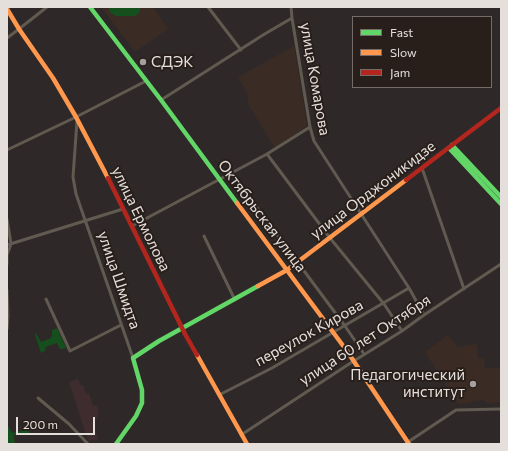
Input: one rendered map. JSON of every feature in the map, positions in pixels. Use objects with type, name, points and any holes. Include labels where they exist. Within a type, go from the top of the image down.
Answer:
[{"type":"street","points":[[7,38],[47,7]]},
{"type":"street","name":"Октябрьская улица","points":[[90,7],[354,360],[409,443]]},
{"type":"street","points":[[208,7],[241,50]]},
{"type":"street","name":"улица Комарова","points":[[291,7],[310,127],[314,141],[409,288],[424,315]]},
{"type":"street","name":"улица Ермолова","points":[[7,9],[53,78],[76,117],[183,329],[247,444]]},
{"type":"street","points":[[161,100],[292,18]]},
{"type":"street","points":[[7,150],[146,81]]},
{"type":"street","name":"улица Орджоникидзе","points":[[133,358],[287,270],[330,238],[360,213],[451,147],[501,108]]},
{"type":"street","name":"улица Шмидта","points":[[76,117],[77,128],[74,177],[76,194],[133,358],[142,390],[142,403],[140,408],[116,444]]},
{"type":"street","points":[[132,226],[232,174],[310,127]]},
{"type":"street","points":[[451,147],[501,204]]},
{"type":"street","points":[[267,154],[330,238],[384,304],[402,331]]},
{"type":"street","points":[[422,168],[464,289]]},
{"type":"street","points":[[232,174],[345,326],[364,354]]},
{"type":"street","points":[[476,174],[501,197]]},
{"type":"street","points":[[9,245],[123,209]]},
{"type":"street","points":[[7,219],[9,245],[7,264]]},
{"type":"street","points":[[204,236],[235,300]]},
{"type":"street","name":"улица 60 лет Октября","points":[[242,435],[354,360],[402,331],[501,264]]},
{"type":"street","name":"переулок Кирова","points":[[219,395],[272,368],[384,304],[409,288]]},
{"type":"street","points":[[7,290],[7,329]]},
{"type":"street","points":[[46,299],[70,351],[121,325]]},
{"type":"street","points":[[38,398],[69,424],[88,444]]},
{"type":"street","points":[[409,443],[456,410],[501,409]]},
{"type":"shaded area","points":[[101,7],[153,7],[168,29],[135,52]]},
{"type":"shaded area","points":[[294,46],[307,126],[275,148],[248,104],[248,95],[238,77]]},
{"type":"shaded area","name":"Педагогический институт","points":[[448,335],[457,347],[477,344],[478,358],[484,358],[485,368],[501,368],[501,402],[486,403],[484,400],[458,404],[425,352]]},
{"type":"shaded area","points":[[78,379],[81,386],[83,385],[86,394],[89,393],[93,405],[97,406],[99,412],[97,419],[92,420],[98,439],[88,441],[69,382]]},
{"type":"green space","points":[[109,7],[140,7],[140,11],[134,16],[116,16],[109,11]]},
{"type":"green space","points":[[57,328],[66,348],[59,348],[57,343],[45,347],[46,350],[41,353],[35,335],[36,333],[41,342],[51,338],[52,330]]},
{"type":"green space","points":[[7,424],[12,433],[26,430],[30,432],[30,435],[13,435],[15,443],[20,444],[7,444]]},
{"type":"traffic: fast","points":[[90,7],[237,203]]},
{"type":"traffic: fast","points":[[452,145],[501,197]]},
{"type":"traffic: fast","points":[[449,148],[501,204]]},
{"type":"traffic: fast","points":[[116,444],[136,416],[142,403],[142,390],[133,358],[159,341],[258,286]]},
{"type":"traffic: slow","points":[[7,9],[53,78],[76,117],[108,178]]},
{"type":"traffic: slow","points":[[258,286],[287,270],[406,180]]},
{"type":"traffic: slow","points":[[237,203],[347,351],[409,444]]},
{"type":"traffic: slow","points":[[197,355],[247,444]]},
{"type":"traffic: jam","points":[[406,180],[501,108]]},
{"type":"traffic: jam","points":[[108,178],[185,334],[197,355]]},
{"type":"place","name":"СДЭК","points":[[143,62]]},
{"type":"place","name":"Педагогический институт","points":[[473,384]]}]
